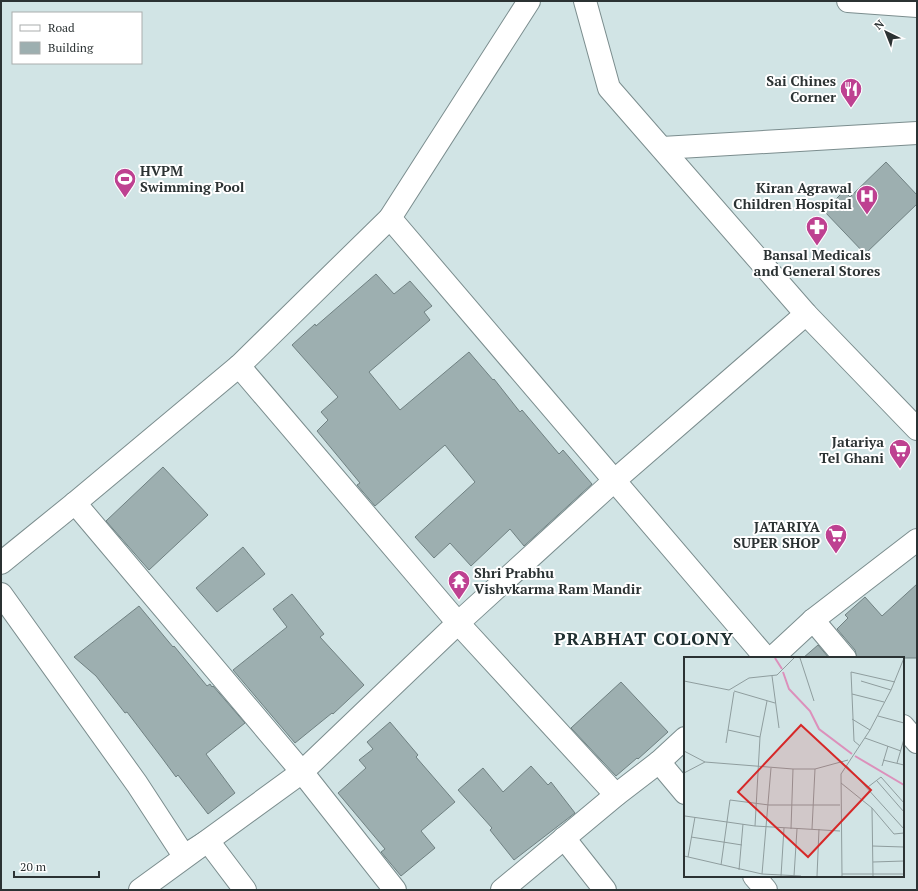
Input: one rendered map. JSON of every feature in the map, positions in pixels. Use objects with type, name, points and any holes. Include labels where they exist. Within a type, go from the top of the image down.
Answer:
[{"type":"street","points":[[1,563],[239,366],[390,218],[529,1]]},
{"type":"street","points":[[585,1],[609,88],[806,314],[917,429]]},
{"type":"street","points":[[848,1],[885,2],[917,6]]},
{"type":"street","points":[[662,148],[917,133]]},
{"type":"street","points":[[390,218],[765,657]]},
{"type":"street","points":[[140,890],[302,772],[458,623],[615,480],[806,314]]},
{"type":"street","points":[[239,366],[458,623],[616,795]]},
{"type":"street","points":[[75,503],[302,772],[395,890]]},
{"type":"street","points":[[773,657],[813,620],[917,540]]},
{"type":"street","points":[[1,594],[137,784],[184,856],[208,841]]},
{"type":"street","points":[[813,620],[844,657]]},
{"type":"street","points":[[904,727],[917,742]]},
{"type":"street","points":[[502,890],[616,795],[660,762],[684,739]]},
{"type":"street","points":[[660,762],[684,792]]},
{"type":"street","points":[[564,838],[605,890]]},
{"type":"street","points":[[208,841],[245,890]]},
{"type":"street","points":[[755,877],[766,890]]},
{"type":"building","points":[[886,162],[917,195],[917,204],[865,254],[824,211],[844,191],[850,197]]},
{"type":"building","points":[[376,274],[394,294],[410,281],[432,306],[424,312],[430,320],[369,372],[400,410],[469,352],[493,380],[494,379],[520,412],[522,410],[559,454],[563,450],[592,484],[524,546],[510,529],[471,566],[450,543],[434,558],[415,537],[475,482],[445,445],[375,506],[357,485],[360,483],[317,431],[328,420],[321,412],[338,397],[292,345]]},
{"type":"building","points":[[163,467],[208,515],[149,570],[106,521]]},
{"type":"building","points":[[243,547],[265,574],[217,612],[196,588]]},
{"type":"building","points":[[917,584],[917,658],[857,657],[855,650],[837,629],[848,618],[845,615],[865,597],[882,616]]},
{"type":"building","points":[[292,594],[324,634],[320,637],[364,685],[333,714],[332,713],[295,743],[233,670],[287,627],[273,609]]},
{"type":"building","points":[[139,606],[207,686],[210,684],[212,687],[213,686],[245,723],[206,754],[235,793],[208,814],[178,775],[176,777],[127,712],[125,713],[96,676],[74,657]]},
{"type":"building","points":[[818,645],[828,657],[804,657]]},
{"type":"building","points":[[621,682],[668,732],[638,759],[637,758],[616,776],[571,728]]},
{"type":"building","points":[[390,722],[418,755],[416,757],[455,802],[421,831],[435,848],[401,876],[381,852],[385,849],[338,793],[366,768],[359,760],[373,749],[367,742]]},
{"type":"building","points":[[531,766],[548,785],[551,782],[575,813],[514,860],[490,830],[492,828],[458,790],[483,768],[503,792]]},
{"type":"place","name":"Sai Chines Corner","points":[[851,108]]},
{"type":"place","name":"HVPM Swimming Pool","points":[[125,198]]},
{"type":"place","name":"Kiran Agrawal Children Hospital","points":[[867,216]]},
{"type":"place","name":"Bansal Medicals and General Stores","points":[[817,246]]},
{"type":"place","name":"Jatariya Tel Ghani","points":[[900,470]]},
{"type":"place","name":"JATARIYA SUPER SHOP","points":[[836,554]]},
{"type":"place","name":"Shri Prabhu Vishvkarma Ram Mandir","points":[[459,600]]},
{"type":"district","name":"PRABHAT COLONY","points":[[644,639]]}]
